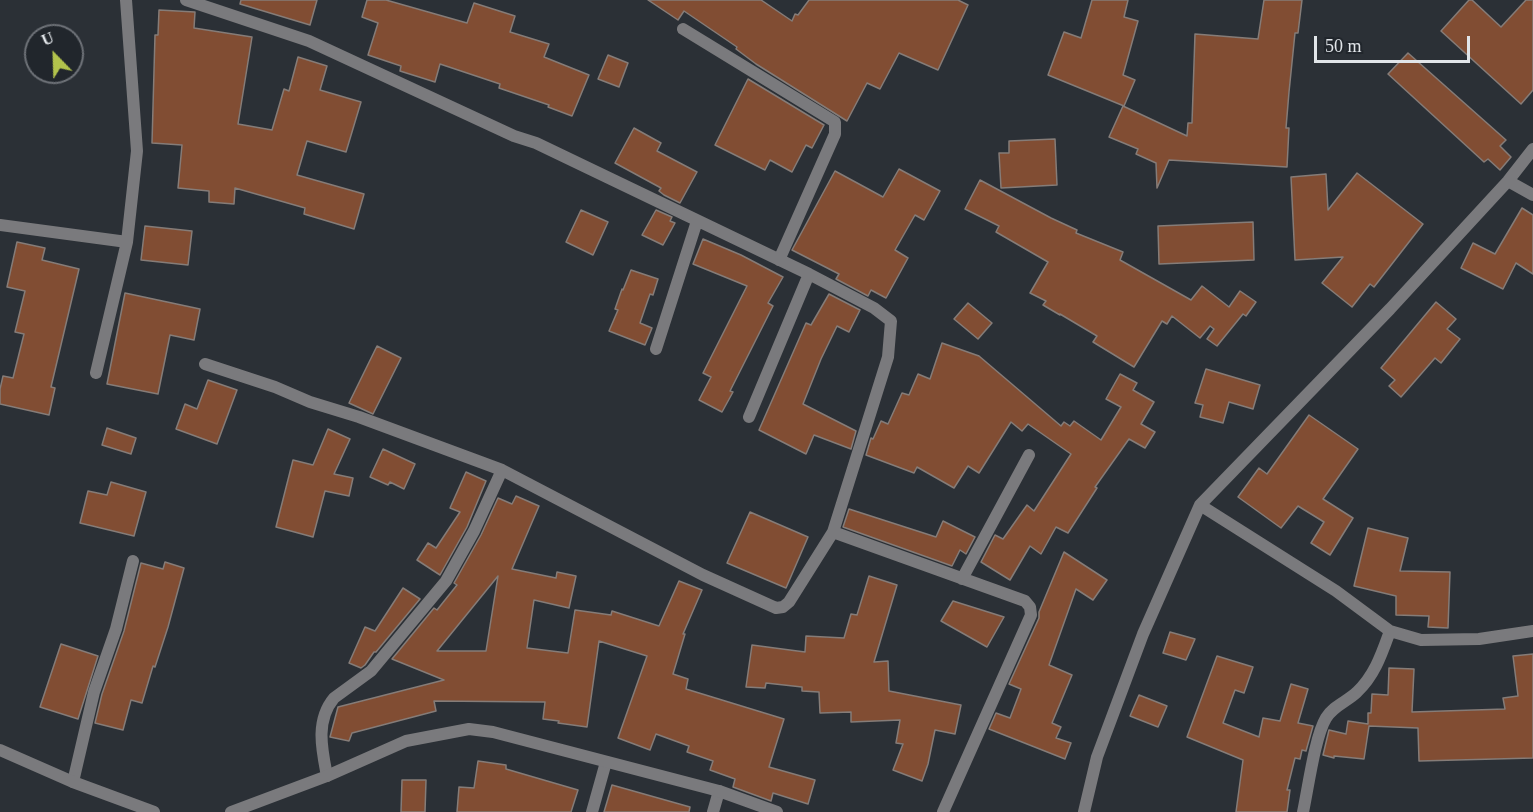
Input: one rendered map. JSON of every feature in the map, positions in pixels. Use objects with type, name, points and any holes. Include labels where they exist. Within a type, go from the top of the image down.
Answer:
[{"type":"street","points":[[96,373],[127,242],[137,151],[126,0]]},
{"type":"street","points":[[186,0],[309,41],[514,136],[536,142],[810,274],[874,308],[891,321],[888,357],[834,532],[789,603],[776,608],[703,575],[502,470],[359,417],[310,402],[275,387],[205,364]]},
{"type":"street","points":[[683,29],[835,122],[835,134],[779,260]]},
{"type":"street","points":[[1084,812],[1097,757],[1130,668],[1200,505],[1390,309],[1508,181],[1533,149]]},
{"type":"street","points":[[1508,181],[1533,195]]},
{"type":"street","points":[[656,349],[697,221]]},
{"type":"street","points":[[0,225],[127,242]]},
{"type":"street","points":[[748,417],[810,274]]},
{"type":"street","points":[[962,579],[1029,455]]},
{"type":"street","points":[[327,776],[321,742],[322,727],[329,703],[370,671],[446,581],[474,531],[502,470]]},
{"type":"street","points":[[1200,505],[1336,591],[1390,631],[1421,640],[1479,639],[1533,631]]},
{"type":"street","points":[[834,532],[1025,601],[1030,607],[1031,615],[943,812]]},
{"type":"street","points":[[73,782],[94,692],[116,629],[133,561]]},
{"type":"street","points":[[1303,812],[1320,731],[1326,717],[1357,692],[1376,667],[1390,631]]},
{"type":"street","points":[[231,812],[327,776],[406,741],[469,729],[492,732],[719,791],[777,812]]},
{"type":"street","points":[[0,750],[73,782],[154,812]]},
{"type":"street","points":[[592,812],[606,762]]},
{"type":"street","points":[[713,812],[719,791]]},
{"type":"building","points":[[241,0],[317,0],[310,25],[240,4]]},
{"type":"building","points":[[367,0],[386,0],[467,23],[474,3],[515,16],[510,32],[549,44],[544,57],[589,75],[572,116],[548,107],[549,105],[499,88],[500,84],[440,64],[435,82],[400,71],[401,66],[368,55],[378,23],[362,17]]},
{"type":"building","points":[[648,0],[761,0],[792,21],[795,14],[798,15],[809,0],[958,0],[968,5],[938,70],[899,53],[880,89],[867,83],[847,121],[756,64],[736,49],[737,47],[684,11],[678,20]]},
{"type":"building","points":[[1092,0],[1128,0],[1124,17],[1138,21],[1123,75],[1135,80],[1124,106],[1048,75],[1064,32],[1081,38]]},
{"type":"building","points":[[1264,0],[1302,0],[1298,33],[1295,33],[1289,92],[1286,128],[1289,128],[1287,167],[1169,160],[1157,188],[1156,163],[1136,154],[1138,149],[1109,137],[1123,106],[1187,136],[1188,123],[1192,123],[1195,34],[1258,39]]},
{"type":"building","points":[[1469,0],[1472,0],[1501,27],[1526,0],[1533,0],[1533,90],[1521,104],[1441,31]]},
{"type":"building","points":[[159,10],[195,12],[194,28],[252,37],[238,124],[272,130],[284,89],[289,91],[298,57],[327,66],[320,90],[361,102],[346,152],[307,141],[297,175],[364,194],[354,229],[304,214],[305,208],[235,188],[234,204],[209,202],[209,191],[178,188],[182,145],[152,143],[155,35],[158,35]]},
{"type":"building","points":[[1408,53],[1506,140],[1500,146],[1511,157],[1500,170],[1488,159],[1484,162],[1388,74]]},
{"type":"building","points":[[608,55],[628,63],[619,87],[598,79]]},
{"type":"building","points":[[748,79],[824,125],[812,148],[806,145],[792,172],[770,160],[765,170],[715,145]]},
{"type":"building","points":[[634,128],[661,143],[657,151],[697,172],[680,203],[664,195],[659,191],[661,188],[615,163]]},
{"type":"building","points":[[1055,139],[1057,185],[1001,188],[999,153],[1009,153],[1009,141]]},
{"type":"building","points":[[899,169],[940,191],[924,220],[915,215],[895,250],[908,258],[886,298],[871,290],[868,296],[836,279],[839,274],[792,250],[835,171],[883,197]]},
{"type":"building","points":[[1357,173],[1423,224],[1374,287],[1370,284],[1352,307],[1322,283],[1343,257],[1295,260],[1291,177],[1326,174],[1328,210]]},
{"type":"building","points":[[980,180],[1077,230],[1076,233],[1123,252],[1120,260],[1191,300],[1202,286],[1229,307],[1240,291],[1256,302],[1246,316],[1243,314],[1217,346],[1207,339],[1214,329],[1210,326],[1200,338],[1172,316],[1167,324],[1162,321],[1134,367],[1093,342],[1097,336],[1043,305],[1046,301],[1030,293],[1048,262],[996,232],[999,226],[965,209]]},
{"type":"building","points":[[1522,208],[1533,215],[1533,274],[1516,263],[1503,289],[1461,268],[1473,243],[1495,254]]},
{"type":"building","points":[[581,210],[608,222],[593,255],[566,242]]},
{"type":"building","points":[[656,210],[672,217],[670,221],[675,223],[663,245],[642,235]]},
{"type":"building","points":[[1253,222],[1254,260],[1159,264],[1158,226]]},
{"type":"building","points":[[145,226],[192,231],[188,265],[141,260]]},
{"type":"building","points":[[703,239],[741,255],[783,277],[768,303],[773,306],[730,391],[733,392],[722,412],[699,400],[711,377],[703,373],[747,286],[693,264]]},
{"type":"building","points":[[17,242],[45,248],[42,260],[79,269],[51,387],[55,388],[49,415],[0,404],[3,376],[13,378],[24,334],[15,332],[25,291],[7,287]]},
{"type":"building","points":[[631,270],[658,279],[640,323],[652,328],[645,345],[609,331],[618,310],[615,309],[622,289]]},
{"type":"building","points":[[125,293],[200,309],[194,340],[170,335],[158,394],[107,384]]},
{"type":"building","points":[[829,294],[860,310],[849,332],[837,326],[803,404],[856,431],[851,449],[814,435],[806,454],[759,430],[806,323],[811,325]]},
{"type":"building","points":[[1436,302],[1456,319],[1447,329],[1460,339],[1441,363],[1435,358],[1401,397],[1389,386],[1395,380],[1381,368]]},
{"type":"building","points":[[968,303],[992,323],[978,339],[954,319]]},
{"type":"building","points":[[942,343],[979,356],[1061,426],[1064,422],[1070,426],[1074,421],[1101,440],[1121,407],[1106,399],[1120,374],[1137,383],[1133,390],[1154,402],[1141,424],[1155,432],[1145,448],[1129,439],[1095,487],[1097,488],[1068,533],[1056,527],[1041,554],[1030,546],[1010,580],[981,562],[995,535],[1003,539],[1027,505],[1034,511],[1071,454],[1028,424],[1022,431],[1011,422],[979,473],[968,466],[954,488],[917,467],[914,473],[866,455],[871,438],[873,439],[881,421],[888,424],[902,393],[909,395],[918,374],[930,379]]},
{"type":"building","points":[[377,346],[401,358],[373,414],[349,403]]},
{"type":"building","points":[[1206,369],[1260,385],[1253,409],[1229,402],[1223,423],[1200,417],[1203,405],[1195,403]]},
{"type":"building","points":[[208,380],[237,390],[217,444],[176,429],[185,404],[197,409]]},
{"type":"building","points":[[1309,415],[1358,449],[1323,499],[1353,518],[1330,555],[1311,543],[1324,522],[1298,506],[1281,528],[1238,497],[1259,468],[1267,474]]},
{"type":"building","points":[[107,428],[136,438],[131,454],[102,445]]},
{"type":"building","points":[[328,429],[350,439],[334,474],[353,478],[349,496],[325,491],[313,537],[276,527],[293,460],[313,465]]},
{"type":"building","points":[[383,449],[415,464],[404,489],[390,482],[388,485],[370,477]]},
{"type":"building","points":[[466,472],[486,481],[467,527],[440,575],[417,560],[428,543],[436,548],[460,512],[450,508]]},
{"type":"building","points":[[111,482],[146,492],[134,536],[80,523],[88,491],[107,495]]},
{"type":"building","points":[[516,496],[539,506],[512,569],[556,578],[557,572],[576,576],[569,608],[534,600],[527,648],[568,653],[575,610],[611,615],[612,611],[659,626],[679,581],[702,590],[683,634],[685,634],[673,674],[688,679],[686,689],[784,719],[769,767],[815,780],[808,804],[773,793],[771,801],[733,787],[735,779],[710,770],[713,761],[687,752],[689,746],[656,734],[650,750],[618,738],[647,656],[599,641],[587,727],[543,719],[545,702],[434,701],[436,711],[352,733],[349,741],[330,737],[338,707],[444,680],[392,659],[434,608],[437,610],[457,585],[454,583],[481,535],[498,498],[512,504]],"holes":[[[498,576],[486,651],[437,651]]]},
{"type":"building","points":[[849,509],[936,537],[943,521],[975,537],[966,554],[960,550],[952,566],[843,527]]},
{"type":"building","points":[[750,512],[808,537],[786,588],[727,563]]},
{"type":"building","points":[[1368,528],[1408,538],[1400,571],[1450,572],[1448,628],[1428,627],[1429,616],[1396,615],[1396,596],[1354,586]]},
{"type":"building","points":[[1064,552],[1107,580],[1093,600],[1076,589],[1049,665],[1072,675],[1052,723],[1061,727],[1056,738],[1071,743],[1065,759],[989,729],[996,713],[1010,718],[1021,689],[1009,684],[1039,618],[1039,612]]},
{"type":"building","points":[[165,562],[184,568],[168,627],[142,703],[131,700],[123,730],[95,723],[102,694],[124,631],[141,563],[163,569]]},
{"type":"building","points":[[869,576],[897,585],[874,662],[888,661],[889,691],[961,705],[955,734],[935,730],[922,781],[893,770],[903,744],[896,743],[900,720],[851,722],[851,712],[820,713],[819,692],[802,691],[802,687],[766,683],[765,688],[746,687],[752,645],[805,652],[806,636],[844,638],[851,614],[857,615]]},
{"type":"building","points":[[403,588],[420,599],[365,665],[361,668],[349,663],[365,627],[375,631]]},
{"type":"building","points":[[953,601],[1004,617],[987,647],[941,621]]},
{"type":"building","points":[[1170,632],[1195,639],[1186,660],[1163,653]]},
{"type":"building","points":[[61,644],[98,656],[78,719],[40,707]]},
{"type":"building","points":[[1533,654],[1533,758],[1419,761],[1418,728],[1369,726],[1364,759],[1334,756],[1334,758],[1323,755],[1329,730],[1346,734],[1348,721],[1368,724],[1372,694],[1388,695],[1389,668],[1414,669],[1412,712],[1505,709],[1503,698],[1518,696],[1513,656]]},
{"type":"building","points":[[1217,656],[1253,667],[1244,693],[1235,690],[1223,723],[1259,737],[1263,718],[1280,721],[1291,684],[1308,689],[1298,723],[1313,726],[1306,751],[1302,750],[1300,759],[1295,758],[1287,790],[1290,790],[1287,812],[1236,812],[1243,760],[1187,737]]},
{"type":"building","points":[[1139,695],[1167,706],[1158,727],[1130,716]]},
{"type":"building","points":[[478,761],[506,765],[506,769],[578,790],[571,812],[457,812],[459,787],[474,788]]},
{"type":"building","points":[[402,780],[426,780],[425,812],[401,812]]},
{"type":"building","points":[[612,785],[690,807],[689,812],[604,812]]}]
